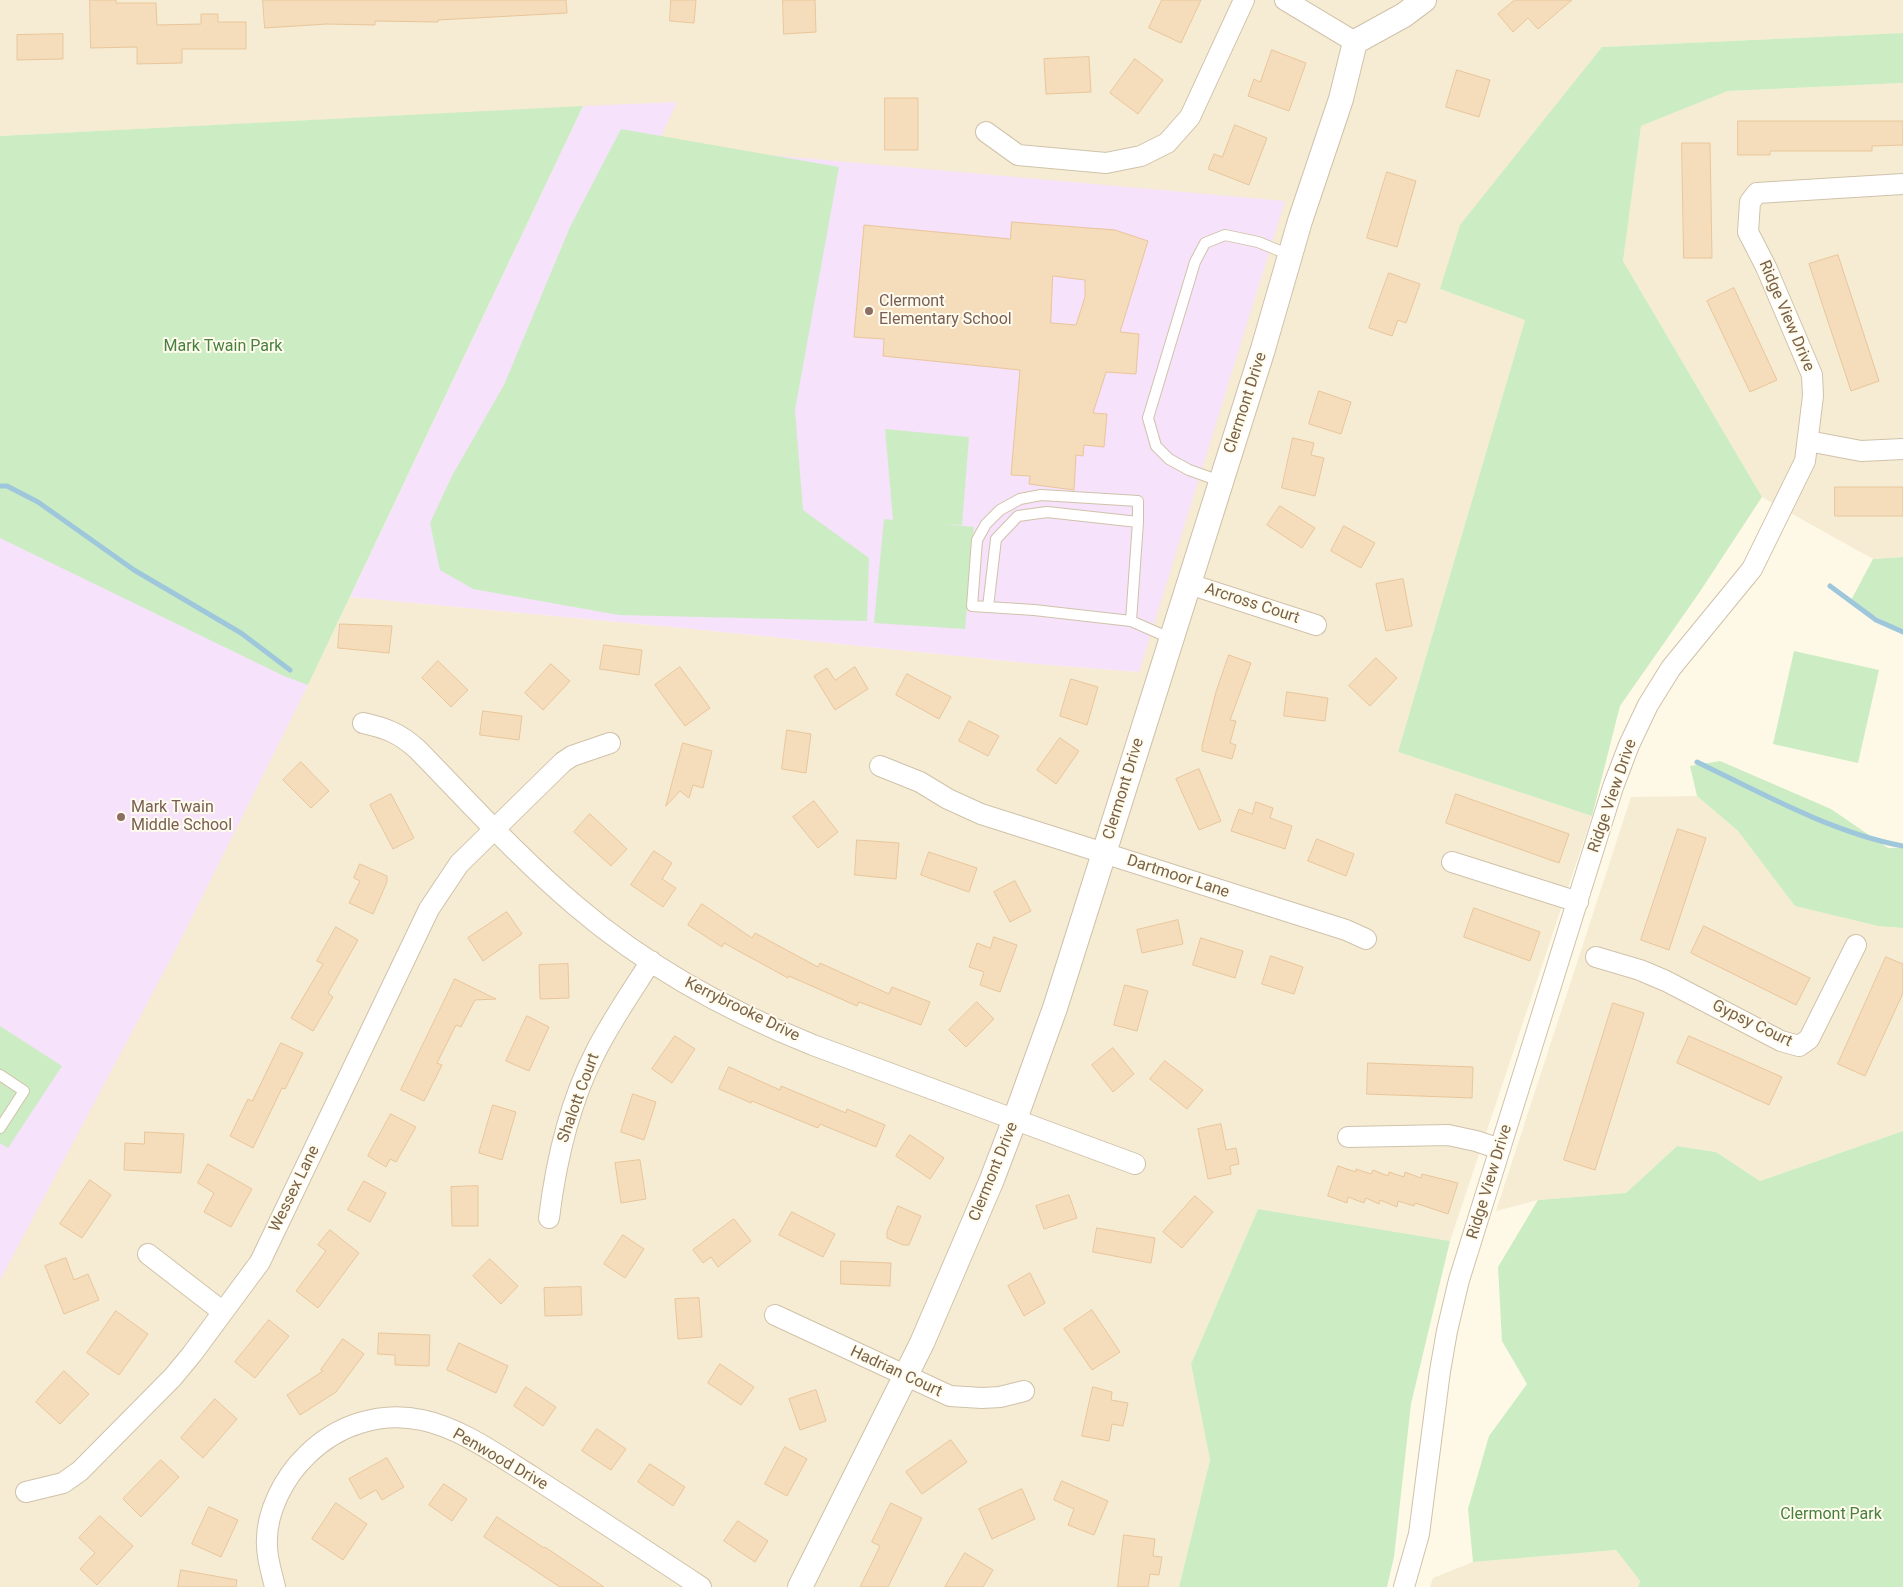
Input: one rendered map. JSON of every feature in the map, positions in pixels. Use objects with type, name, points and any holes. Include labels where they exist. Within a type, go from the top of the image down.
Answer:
[{"type":"street","points":[[986,132],[1018,155],[1106,163],[1141,156],[1167,143],[1190,117],[1244,0]]},
{"type":"street","points":[[1285,0],[1356,42],[1404,15],[1424,0]]},
{"type":"street","name":"Clermont Drive","points":[[800,1587],[922,1342],[987,1191],[1055,1008],[1263,349],[1356,42]]},
{"type":"street","name":"Ridge View Drive","points":[[1404,1587],[1419,1534],[1447,1331],[1459,1280],[1616,778],[1648,705],[1671,668],[1752,569],[1805,461],[1813,396],[1812,375],[1766,267],[1748,232],[1750,202],[1757,193],[1903,184]]},
{"type":"street","points":[[1808,441],[1861,451],[1903,449]]},
{"type":"street","name":"Arcross Court","points":[[1189,584],[1316,625]]},
{"type":"street","name":"Kerrybrooke Drive","points":[[363,723],[388,729],[405,738],[540,874],[575,906],[612,935],[706,996],[773,1029],[1135,1164]]},
{"type":"street","name":"Wessex Lane","points":[[26,1492],[63,1483],[80,1471],[172,1377],[260,1262],[430,909],[459,864],[563,762],[572,756],[610,743]]},
{"type":"street","name":"Dartmoor Lane","points":[[880,766],[920,782],[966,808],[1346,930],[1366,939]]},
{"type":"street","points":[[1452,862],[1578,902]]},
{"type":"street","name":"Gypsy Court","points":[[1596,958],[1640,970],[1666,981],[1781,1041],[1799,1046],[1808,1040],[1856,945]]},
{"type":"street","name":"Shalott Court","points":[[548,1218],[557,1162],[579,1088],[609,1026],[651,961]]},
{"type":"street","points":[[1348,1137],[1448,1135],[1476,1141],[1500,1150]]},
{"type":"street","points":[[148,1254],[223,1312]]},
{"type":"street","name":"Hadrian Court","points":[[775,1315],[950,1396],[968,1399],[1000,1397],[1024,1391]]},
{"type":"street","name":"Penwood Drive","points":[[275,1587],[266,1546],[267,1533],[276,1500],[291,1473],[308,1454],[329,1437],[360,1423],[391,1417],[434,1423],[474,1441],[701,1587]]},
{"type":"lane","points":[[1220,481],[1189,470],[1169,459],[1156,446],[1148,418],[1195,262],[1205,243],[1225,235],[1258,242],[1290,255]]},
{"type":"lane","points":[[1131,621],[1138,501],[1041,495],[1020,499],[1000,510],[986,524],[977,540],[972,606],[1131,621],[1172,639]]},
{"type":"lane","points":[[988,607],[996,539],[1018,516],[1047,512],[1138,522]]},
{"type":"lane","points":[[0,1075],[24,1091],[0,1128]]},
{"type":"shaded area","points":[[0,0],[1903,0],[1903,33],[1602,47],[1440,289],[1525,320],[1398,752],[1592,816],[1450,1241],[1258,1209],[1191,1364],[1210,1460],[1179,1587],[0,1587],[0,1274],[308,685],[350,597],[1037,664],[1139,672],[656,145],[676,102],[0,136]]},
{"type":"shaded area","points":[[1903,83],[1903,557],[1873,559],[1762,497],[1623,261],[1641,126],[1728,91]]},
{"type":"shaded area","name":"Clermont Elementary School","points":[[677,102],[657,145],[1285,201],[1139,672],[1037,664],[350,597],[583,106]]},
{"type":"shaded area","name":"Mark Twain Middle School","points":[[0,536],[308,685],[176,949],[0,1280]]},
{"type":"shaded area","points":[[1697,796],[1738,831],[1796,906],[1878,926],[1903,928],[1903,1131],[1760,1181],[1716,1152],[1677,1146],[1626,1193],[1538,1200],[1496,1211],[1631,797]]},
{"type":"shaded area","points":[[1616,1550],[1640,1581],[1638,1587],[1430,1587],[1433,1578],[1473,1562]]},
{"type":"green space","points":[[1903,33],[1903,83],[1728,91],[1641,126],[1623,261],[1762,497],[1699,593],[1620,706],[1592,816],[1398,752],[1525,320],[1440,289],[1460,225],[1602,47]]},
{"type":"green space","name":"Mark Twain Park","points":[[583,106],[308,685],[284,676],[0,538],[0,136]]},
{"type":"green space","points":[[621,129],[839,167],[795,410],[803,510],[869,558],[867,621],[619,615],[473,589],[440,570],[430,523],[452,476],[504,385],[570,227]]},
{"type":"green space","points":[[885,429],[969,437],[962,525],[943,524],[974,527],[965,629],[874,623],[884,519],[893,520]]},
{"type":"green space","points":[[1903,557],[1903,632],[1850,602],[1873,559]]},
{"type":"green space","points":[[1794,651],[1879,670],[1858,763],[1773,744]]},
{"type":"green space","points":[[1720,761],[1831,809],[1888,848],[1903,848],[1903,928],[1878,926],[1795,906],[1738,831],[1697,796],[1690,766]]},
{"type":"green space","points":[[0,1026],[62,1066],[8,1148],[0,1143]]},
{"type":"green space","name":"Clermont Park","points":[[1903,1131],[1903,1587],[1638,1587],[1640,1581],[1616,1550],[1473,1562],[1468,1509],[1489,1436],[1527,1384],[1502,1341],[1498,1267],[1538,1200],[1626,1193],[1677,1146],[1716,1152],[1760,1181]]},
{"type":"green space","points":[[1258,1209],[1450,1241],[1411,1404],[1394,1557],[1387,1587],[1179,1587],[1210,1460],[1191,1364]]},
{"type":"building","points":[[90,0],[116,0],[116,3],[156,3],[157,25],[201,24],[201,14],[218,14],[218,22],[246,22],[246,49],[182,49],[182,63],[137,64],[137,47],[91,48]]},
{"type":"building","points":[[263,0],[566,0],[567,13],[438,20],[438,22],[375,21],[375,25],[327,24],[265,28]]},
{"type":"building","points":[[671,0],[696,0],[694,23],[670,21]]},
{"type":"building","points":[[783,0],[815,0],[816,32],[784,34]]},
{"type":"building","points":[[1162,0],[1201,0],[1181,43],[1149,28]]},
{"type":"building","points":[[1515,0],[1572,0],[1538,29],[1528,18],[1513,32],[1498,14]]},
{"type":"building","points":[[63,34],[63,59],[17,60],[17,35]]},
{"type":"building","points":[[1272,50],[1306,63],[1289,111],[1248,96],[1254,79],[1260,82]]},
{"type":"building","points":[[1089,57],[1091,92],[1046,94],[1044,59]]},
{"type":"building","points":[[1135,59],[1163,80],[1138,114],[1110,93]]},
{"type":"building","points":[[1457,70],[1490,80],[1479,117],[1446,107]]},
{"type":"building","points":[[885,98],[918,98],[918,150],[885,150]]},
{"type":"building","points":[[1738,121],[1903,121],[1903,145],[1872,146],[1872,151],[1770,151],[1770,155],[1738,155]]},
{"type":"building","points":[[1235,125],[1267,138],[1249,185],[1208,169],[1214,154],[1222,157]]},
{"type":"building","points":[[1682,143],[1710,143],[1712,258],[1684,258]]},
{"type":"building","points":[[1387,172],[1416,181],[1397,247],[1367,238]]},
{"type":"building","points":[[1012,222],[1115,230],[1148,241],[1120,332],[1139,334],[1136,374],[1106,372],[1093,413],[1107,414],[1104,447],[1084,445],[1083,456],[1076,455],[1074,490],[1029,484],[1030,476],[1011,475],[1020,370],[883,356],[884,339],[854,337],[864,225],[1010,239]],"holes":[[[1053,276],[1085,280],[1085,297],[1076,325],[1051,323]]]},
{"type":"building","points":[[1838,255],[1879,381],[1851,391],[1809,264]]},
{"type":"building","points":[[1389,273],[1420,284],[1406,323],[1398,320],[1392,336],[1369,328]]},
{"type":"building","points":[[1734,288],[1777,380],[1750,392],[1707,301]]},
{"type":"building","points":[[1319,391],[1351,402],[1341,434],[1309,424]]},
{"type":"building","points":[[1293,438],[1314,443],[1311,455],[1324,458],[1315,496],[1282,488]]},
{"type":"building","points":[[1835,487],[1903,487],[1903,516],[1835,516]]},
{"type":"building","points":[[1280,506],[1315,528],[1302,548],[1267,525]]},
{"type":"building","points":[[1344,526],[1375,543],[1361,568],[1331,551]]},
{"type":"building","points":[[1403,579],[1412,626],[1386,631],[1376,584]]},
{"type":"building","points":[[340,624],[392,626],[389,653],[338,648]]},
{"type":"building","points":[[604,645],[642,650],[639,675],[600,669]]},
{"type":"building","points":[[1229,655],[1251,663],[1230,720],[1236,721],[1230,743],[1236,745],[1232,759],[1202,751],[1216,692]]},
{"type":"building","points":[[1376,658],[1397,678],[1370,706],[1349,686]]},
{"type":"building","points":[[438,661],[468,690],[451,707],[422,678]]},
{"type":"building","points":[[551,664],[570,681],[543,710],[525,693]]},
{"type":"building","points":[[680,667],[710,708],[685,726],[655,685]]},
{"type":"building","points":[[855,667],[868,689],[835,710],[814,676],[827,668],[835,680]]},
{"type":"building","points":[[907,674],[951,697],[939,719],[896,695]]},
{"type":"building","points":[[1071,679],[1098,687],[1087,725],[1060,716]]},
{"type":"building","points":[[1287,692],[1328,698],[1325,721],[1284,716]]},
{"type":"building","points":[[483,711],[522,716],[519,740],[480,735]]},
{"type":"building","points":[[969,721],[999,736],[988,756],[959,741]]},
{"type":"building","points":[[787,730],[811,734],[806,773],[782,769]]},
{"type":"building","points":[[1060,738],[1079,751],[1056,784],[1037,770]]},
{"type":"building","points":[[683,743],[712,751],[703,788],[693,785],[689,798],[680,791],[666,806]]},
{"type":"building","points":[[301,762],[329,791],[311,808],[283,780]]},
{"type":"building","points":[[1199,769],[1221,821],[1199,830],[1176,779]]},
{"type":"building","points":[[391,794],[414,838],[393,849],[370,805]]},
{"type":"building","points":[[1456,794],[1569,834],[1559,863],[1446,823]]},
{"type":"building","points":[[814,801],[838,832],[818,848],[793,817]]},
{"type":"building","points":[[1256,802],[1273,808],[1270,818],[1292,826],[1285,849],[1231,831],[1239,809],[1252,814]]},
{"type":"building","points":[[590,814],[627,849],[611,866],[574,832]]},
{"type":"building","points":[[1678,829],[1706,838],[1669,950],[1641,940]]},
{"type":"building","points":[[1317,839],[1354,854],[1346,876],[1308,861]]},
{"type":"building","points":[[857,840],[899,843],[896,879],[855,875]]},
{"type":"building","points":[[654,851],[672,863],[662,879],[676,888],[663,907],[631,885]]},
{"type":"building","points":[[929,852],[977,868],[969,892],[921,875]]},
{"type":"building","points":[[360,864],[387,876],[387,882],[373,914],[349,903],[360,881],[354,878]]},
{"type":"building","points":[[1015,881],[1031,911],[1010,922],[994,892]]},
{"type":"building","points":[[702,904],[752,938],[755,933],[818,967],[820,963],[889,994],[892,987],[930,1002],[921,1025],[859,1002],[857,1006],[789,976],[788,978],[724,943],[722,947],[688,925]]},
{"type":"building","points":[[1474,908],[1540,932],[1530,961],[1464,937]]},
{"type":"building","points":[[507,912],[522,934],[483,961],[468,938]]},
{"type":"building","points":[[1178,920],[1183,944],[1142,953],[1137,930]]},
{"type":"building","points":[[1704,926],[1810,978],[1796,1005],[1691,953]]},
{"type":"building","points":[[336,927],[358,940],[328,993],[333,997],[313,1031],[291,1018],[323,964],[317,961]]},
{"type":"building","points":[[994,937],[1017,945],[1000,992],[980,985],[984,972],[969,967],[977,943],[990,948]]},
{"type":"building","points":[[1201,938],[1243,951],[1235,978],[1193,965]]},
{"type":"building","points":[[1271,956],[1303,967],[1294,994],[1262,984]]},
{"type":"building","points":[[1886,957],[1903,964],[1903,993],[1865,1076],[1838,1064]]},
{"type":"building","points":[[568,964],[569,998],[540,999],[539,965]]},
{"type":"building","points":[[455,979],[496,999],[475,1000],[461,1027],[456,1025],[437,1063],[442,1065],[424,1101],[401,1090]]},
{"type":"building","points":[[1125,985],[1148,991],[1137,1031],[1114,1025]]},
{"type":"building","points":[[977,1002],[994,1019],[966,1047],[949,1030]]},
{"type":"building","points":[[1613,1003],[1644,1013],[1595,1170],[1564,1160]]},
{"type":"building","points":[[527,1016],[549,1027],[529,1071],[506,1061]]},
{"type":"building","points":[[675,1036],[695,1049],[672,1083],[652,1069]]},
{"type":"building","points":[[1689,1036],[1782,1077],[1769,1105],[1677,1063]]},
{"type":"building","points":[[281,1043],[303,1053],[285,1089],[282,1088],[253,1148],[230,1136],[248,1099],[252,1101]]},
{"type":"building","points":[[1113,1048],[1134,1074],[1113,1092],[1092,1065]]},
{"type":"building","points":[[1165,1061],[1203,1090],[1187,1109],[1150,1079]]},
{"type":"building","points":[[1368,1063],[1473,1067],[1472,1098],[1367,1094]]},
{"type":"building","points":[[729,1067],[780,1090],[781,1086],[846,1113],[847,1109],[885,1125],[876,1147],[820,1124],[818,1128],[719,1089]]},
{"type":"building","points":[[633,1094],[656,1102],[644,1140],[621,1132]]},
{"type":"building","points":[[493,1105],[516,1112],[502,1160],[479,1153]]},
{"type":"building","points":[[391,1114],[416,1127],[396,1162],[390,1159],[386,1167],[368,1156]]},
{"type":"building","points":[[1221,1124],[1226,1150],[1236,1148],[1239,1164],[1230,1166],[1231,1174],[1208,1179],[1198,1129]]},
{"type":"building","points":[[145,1132],[184,1134],[181,1173],[124,1170],[125,1143],[144,1144]]},
{"type":"building","points":[[910,1135],[944,1158],[930,1179],[896,1156]]},
{"type":"building","points":[[640,1160],[646,1199],[621,1203],[615,1163]]},
{"type":"building","points":[[208,1164],[252,1189],[231,1227],[204,1212],[214,1193],[198,1183]]},
{"type":"building","points":[[1338,1166],[1356,1172],[1356,1169],[1371,1174],[1373,1170],[1388,1176],[1389,1172],[1404,1177],[1405,1172],[1421,1178],[1422,1174],[1458,1183],[1448,1214],[1415,1203],[1414,1206],[1398,1201],[1397,1207],[1380,1200],[1379,1204],[1366,1198],[1364,1203],[1348,1197],[1347,1203],[1328,1196]]},
{"type":"building","points":[[90,1180],[111,1195],[82,1238],[60,1224]]},
{"type":"building","points":[[364,1181],[386,1193],[370,1222],[348,1210]]},
{"type":"building","points":[[478,1186],[478,1226],[452,1226],[451,1187]]},
{"type":"building","points":[[1069,1195],[1077,1218],[1044,1229],[1036,1206]]},
{"type":"building","points":[[1195,1196],[1213,1212],[1182,1248],[1163,1232]]},
{"type":"building","points":[[898,1206],[921,1216],[909,1245],[903,1245],[887,1238],[887,1232]]},
{"type":"building","points":[[792,1212],[835,1234],[823,1257],[779,1235]]},
{"type":"building","points":[[734,1219],[751,1241],[718,1267],[711,1257],[703,1263],[693,1250]]},
{"type":"building","points":[[1097,1228],[1155,1238],[1151,1263],[1093,1252]]},
{"type":"building","points":[[330,1230],[359,1253],[318,1308],[296,1291],[326,1251],[318,1245]]},
{"type":"building","points":[[623,1235],[644,1249],[625,1278],[604,1264]]},
{"type":"building","points":[[66,1258],[74,1280],[88,1274],[99,1300],[64,1314],[45,1266]]},
{"type":"building","points":[[490,1259],[518,1286],[501,1304],[473,1276]]},
{"type":"building","points":[[841,1261],[891,1263],[890,1286],[841,1284]]},
{"type":"building","points":[[1030,1273],[1045,1303],[1024,1316],[1008,1286]]},
{"type":"building","points":[[581,1287],[582,1315],[545,1316],[544,1288]]},
{"type":"building","points":[[699,1298],[702,1337],[678,1339],[675,1299]]},
{"type":"building","points":[[1092,1310],[1120,1352],[1092,1370],[1064,1329]]},
{"type":"building","points":[[116,1311],[148,1334],[119,1375],[87,1353]]},
{"type":"building","points":[[269,1320],[289,1336],[255,1378],[235,1362]]},
{"type":"building","points":[[379,1333],[430,1335],[429,1366],[395,1365],[395,1355],[378,1354]]},
{"type":"building","points":[[343,1339],[364,1354],[336,1392],[300,1415],[287,1395],[323,1371],[321,1370]]},
{"type":"building","points":[[459,1343],[508,1366],[496,1393],[447,1370]]},
{"type":"building","points":[[720,1364],[754,1387],[741,1405],[708,1383]]},
{"type":"building","points":[[64,1371],[89,1394],[60,1424],[36,1402]]},
{"type":"building","points":[[526,1387],[556,1407],[543,1426],[514,1406]]},
{"type":"building","points":[[1093,1387],[1112,1392],[1111,1400],[1128,1403],[1123,1426],[1112,1424],[1109,1441],[1082,1436]]},
{"type":"building","points":[[816,1390],[826,1421],[800,1430],[789,1399]]},
{"type":"building","points":[[215,1399],[237,1419],[203,1458],[181,1438]]},
{"type":"building","points":[[597,1429],[626,1449],[611,1470],[582,1451]]},
{"type":"building","points":[[951,1440],[967,1462],[922,1494],[906,1472]]},
{"type":"building","points":[[785,1447],[807,1459],[787,1496],[765,1484]]},
{"type":"building","points":[[387,1458],[404,1487],[382,1500],[376,1490],[360,1499],[349,1479]]},
{"type":"building","points":[[161,1460],[179,1477],[141,1517],[123,1499]]},
{"type":"building","points":[[650,1464],[685,1487],[673,1506],[638,1482]]},
{"type":"building","points":[[1062,1481],[1108,1501],[1094,1535],[1068,1525],[1074,1509],[1054,1500]]},
{"type":"building","points":[[444,1484],[467,1499],[452,1521],[429,1505]]},
{"type":"building","points":[[1022,1489],[1035,1519],[992,1539],[979,1509]]},
{"type":"building","points":[[336,1503],[367,1524],[343,1560],[312,1539]]},
{"type":"building","points":[[891,1503],[922,1518],[888,1587],[860,1587],[880,1546],[872,1542]]},
{"type":"building","points":[[209,1507],[238,1520],[221,1557],[192,1544]]},
{"type":"building","points":[[100,1516],[133,1546],[97,1585],[80,1569],[95,1553],[79,1538]]},
{"type":"building","points":[[497,1517],[604,1587],[560,1587],[484,1537]]},
{"type":"building","points":[[738,1521],[768,1541],[755,1562],[724,1541]]},
{"type":"building","points":[[1124,1535],[1155,1539],[1153,1556],[1162,1557],[1159,1575],[1150,1574],[1148,1587],[1118,1587]]},
{"type":"building","points":[[965,1553],[993,1570],[983,1587],[945,1587]]},
{"type":"building","points":[[181,1570],[237,1580],[236,1587],[178,1587]]},
{"type":"waterway","points":[[0,486],[7,486],[38,502],[134,570],[241,633],[290,670]]},
{"type":"waterway","points":[[1830,586],[1876,620],[1903,632]]},
{"type":"waterway","points":[[1697,762],[1824,822],[1850,832],[1903,846]]},
{"type":"place","name":"Clermont Elementary School","points":[[869,311]]},
{"type":"place","name":"Mark Twain Middle School","points":[[121,817]]}]
